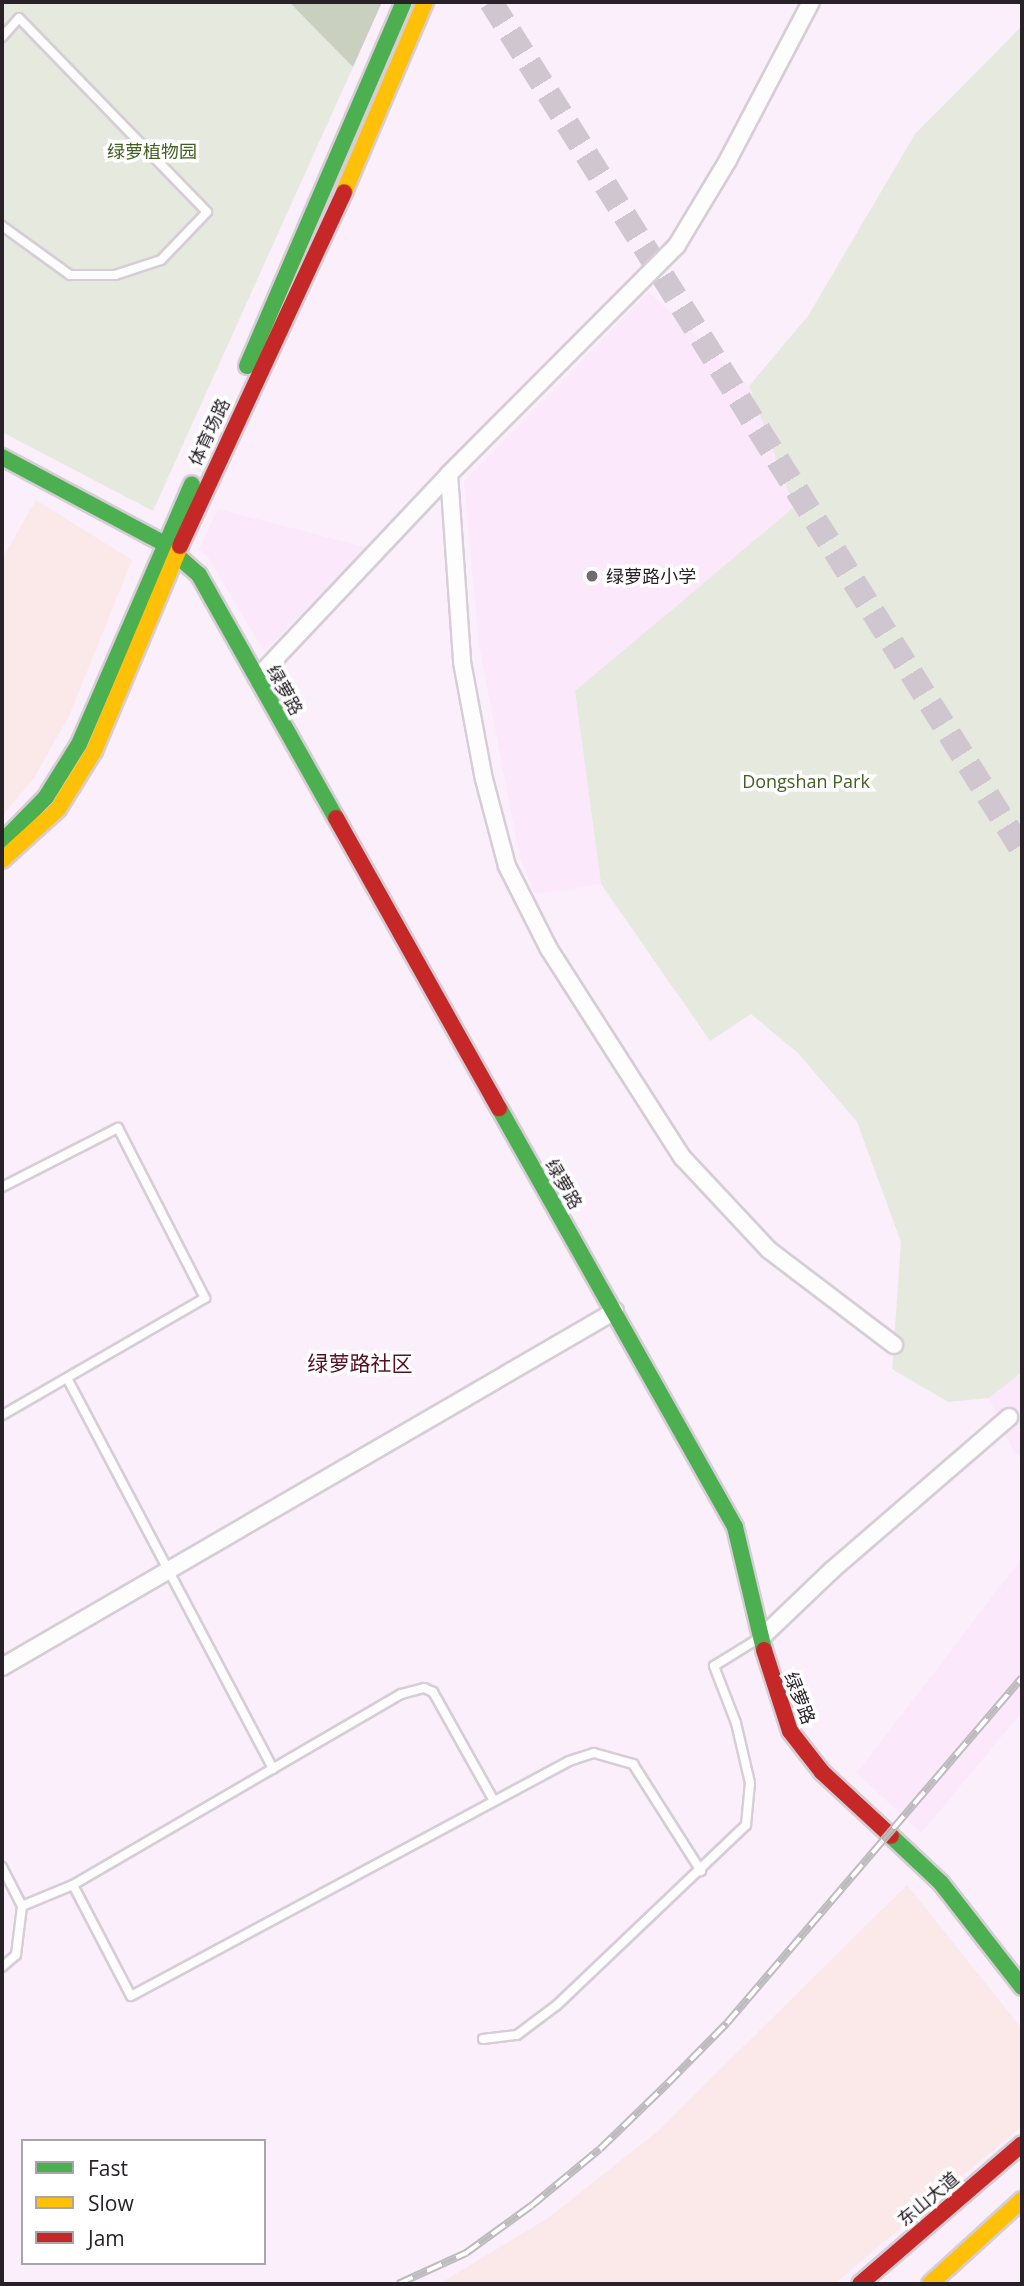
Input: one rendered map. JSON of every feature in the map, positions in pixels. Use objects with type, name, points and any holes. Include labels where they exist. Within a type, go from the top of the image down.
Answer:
[{"type":"main road","name":"体育场路","points":[[2,842],[46,797],[79,744],[163,542],[220,428],[404,2]]},
{"type":"main road","name":"体育场路","points":[[2,860],[58,808],[94,751],[177,555],[342,197],[425,2]]},
{"type":"main road","name":"绿萝路","points":[[2,457],[163,542],[199,575],[735,1527],[790,1731],[807,1756],[941,1884],[1020,1980]]},
{"type":"main road","name":"东山大道","points":[[860,2284],[1022,2144]]},
{"type":"main road","points":[[930,2284],[1022,2200]]},
{"type":"street","points":[[257,678],[449,474],[677,244],[728,160],[811,2]]},
{"type":"street","points":[[449,474],[462,662],[484,779],[507,866],[549,948],[682,1157],[769,1250],[894,1345]]},
{"type":"street","points":[[2,1667],[615,1311]]},
{"type":"street","points":[[763,1636],[1009,1418]]},
{"type":"lane","points":[[2,37],[19,18],[207,212],[161,260],[115,275],[70,275],[2,226]]},
{"type":"lane","points":[[2,1187],[118,1128],[205,1298],[2,1415]]},
{"type":"lane","points":[[67,1378],[166,1571],[273,1769]]},
{"type":"lane","points":[[483,2039],[517,2035],[557,2005],[701,1871],[746,1825],[750,1783],[736,1723],[715,1666],[763,1636]]},
{"type":"lane","points":[[22,1906],[73,1885],[401,1694],[424,1688],[433,1692],[494,1801]]},
{"type":"lane","points":[[73,1885],[131,1997],[569,1761],[594,1754],[617,1757],[633,1764],[701,1871]]},
{"type":"lane","points":[[2,1867],[22,1906],[16,1955],[2,1967]]},
{"type":"shaded area","name":"绿萝路小学","points":[[649,292],[749,386],[794,507],[575,691],[601,884],[535,894],[520,858],[479,645],[464,481]]},
{"type":"shaded area","points":[[36,500],[132,560],[69,716],[34,778],[2,816],[2,559]]},
{"type":"shaded area","points":[[218,509],[368,548],[264,651],[208,557],[199,550]]},
{"type":"shaded area","points":[[1022,1372],[1022,1458],[1014,1452],[989,1398]]},
{"type":"shaded area","points":[[1022,1558],[1022,1712],[921,1833],[857,1773]]},
{"type":"shaded area","points":[[907,1885],[1022,2029],[1022,2126],[834,2284],[439,2284],[548,2218],[657,2132]]},
{"type":"green space","name":"绿萝植物园","points":[[2,2],[289,2],[353,67],[153,511],[2,432]]},
{"type":"green space","points":[[289,2],[382,2],[353,67]]},
{"type":"green space","name":"Dongshan Park","points":[[1022,26],[1022,1372],[989,1398],[948,1402],[892,1369],[901,1242],[857,1122],[798,1053],[751,1014],[710,1041],[601,884],[575,691],[794,507],[749,386],[808,316],[915,134]]},
{"type":"tunnel","points":[[491,2],[1022,850]]},
{"type":"railway","points":[[398,2284],[466,2253],[531,2206],[600,2149],[668,2083],[727,2023],[1022,1678]]},
{"type":"traffic: fast","points":[[247,366],[404,2]]},
{"type":"traffic: fast","points":[[2,457],[163,543],[199,575],[336,818]]},
{"type":"traffic: fast","points":[[2,842],[46,797],[79,744],[192,484]]},
{"type":"traffic: fast","points":[[499,1108],[735,1527],[764,1650]]},
{"type":"traffic: fast","points":[[891,1836],[941,1883],[1022,1987]]},
{"type":"traffic: slow","points":[[344,192],[425,2]]},
{"type":"traffic: slow","points":[[2,860],[58,809],[94,751],[180,546]]},
{"type":"traffic: slow","points":[[930,2284],[1022,2200]]},
{"type":"traffic: jam","points":[[180,546],[344,192]]},
{"type":"traffic: jam","points":[[336,818],[499,1108]]},
{"type":"traffic: jam","points":[[764,1650],[790,1731],[822,1772],[891,1836]]},
{"type":"traffic: jam","points":[[860,2284],[1022,2144]]},
{"type":"place","name":"绿萝路小学","points":[[592,576]]},
{"type":"district","name":"绿萝路社区","points":[[360,1363]]}]
